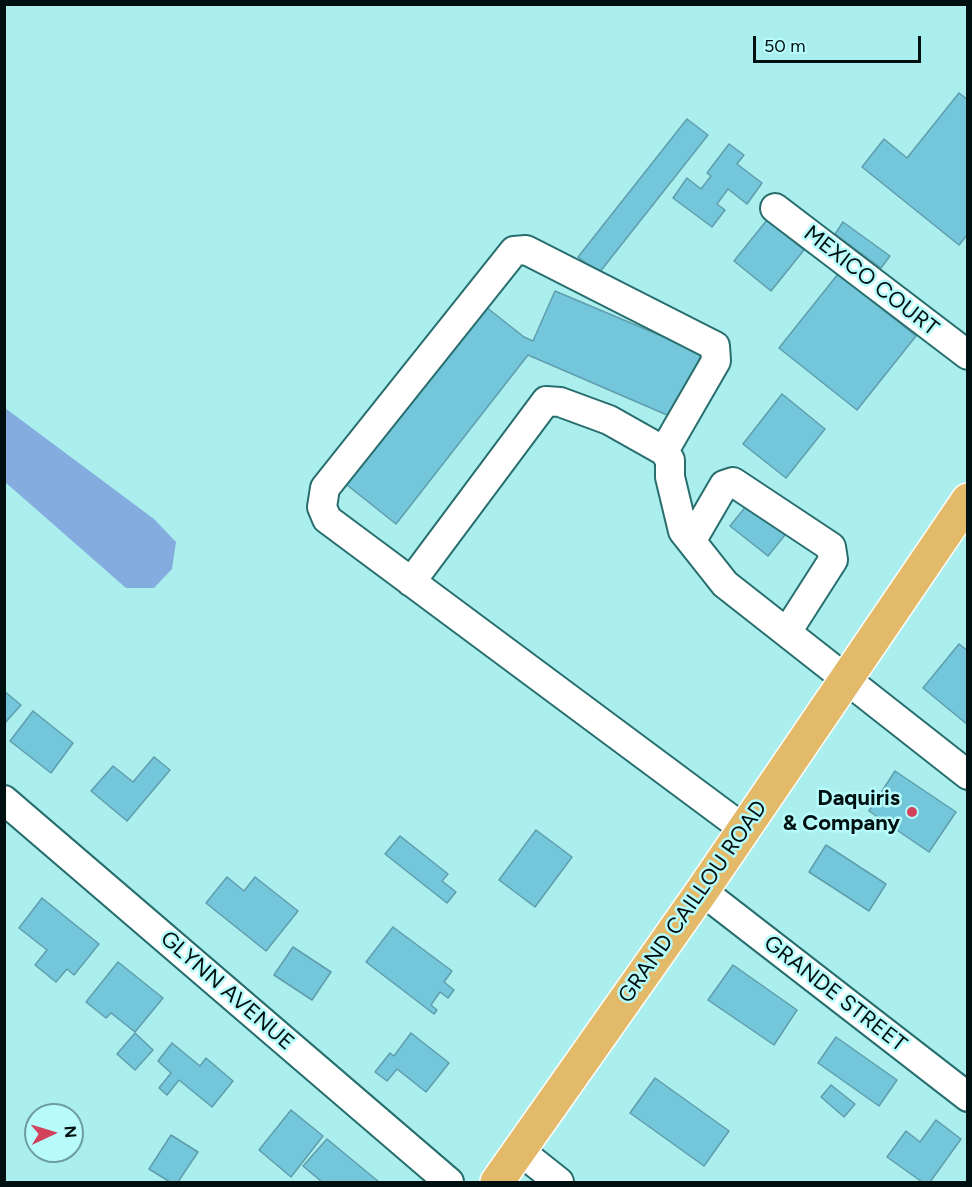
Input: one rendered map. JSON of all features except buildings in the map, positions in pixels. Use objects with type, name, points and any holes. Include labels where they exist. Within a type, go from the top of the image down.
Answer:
[{"type":"main road","name":"GRAND CAILLOU ROAD","points":[[497,1182],[702,891],[968,500]]},
{"type":"street","name":"MEXICO COURT","points":[[775,208],[968,355]]},
{"type":"street","points":[[664,451],[716,361],[715,346],[526,250],[514,251],[325,488],[322,507],[327,519],[744,829]]},
{"type":"street","points":[[411,582],[546,401],[560,402],[609,420],[664,451],[670,460],[670,477],[683,531],[725,584],[968,775]]},
{"type":"street","points":[[692,540],[724,485],[733,482],[831,546],[833,560],[787,632]]},
{"type":"street","name":"GLYNN AVENUE","points":[[4,800],[449,1182]]},
{"type":"street","name":"GRANDE STREET","points":[[702,891],[968,1097]]},
{"type":"street","points":[[520,1151],[559,1182]]},
{"type":"water","points":[[5,408],[154,519],[176,542],[172,569],[154,588],[126,588],[5,482]]},
{"type":"place","name":"Daquiris & Company","points":[[912,812]]}]
